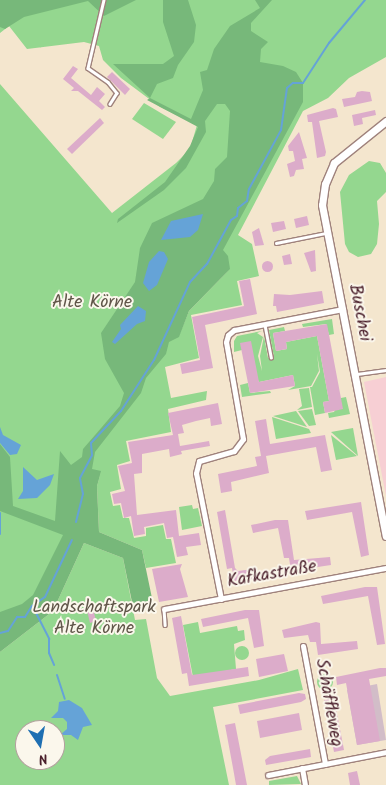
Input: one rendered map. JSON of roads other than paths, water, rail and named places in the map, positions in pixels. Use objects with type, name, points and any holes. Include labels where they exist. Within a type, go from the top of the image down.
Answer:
[{"type":"street","name":"Buschei","points":[[386,121],[352,146],[333,166],[325,184],[322,205],[386,536]]},
{"type":"street","points":[[221,599],[197,466],[205,457],[234,451],[242,444],[226,342],[234,330],[343,309]]},
{"type":"street","name":"Kafkastraße","points":[[164,609],[386,568]]},
{"type":"street","name":"Schäffleweg","points":[[304,646],[325,764]]},
{"type":"street","name":"Schäffleweg","points":[[268,775],[386,752]]},
{"type":"street","points":[[302,768],[305,785]]},
{"type":"lane","points":[[104,0],[88,68],[117,93],[110,104]]},
{"type":"lane","points":[[276,243],[327,233]]},
{"type":"lane","points":[[265,325],[271,357]]},
{"type":"lane","points":[[355,375],[386,370]]},
{"type":"lane","points":[[164,609],[165,625]]},
{"type":"water","points":[[203,214],[198,230],[190,237],[161,240],[171,221]]},
{"type":"water","points":[[159,251],[164,252],[168,259],[157,285],[149,291],[143,283],[149,262]]},
{"type":"water","points":[[138,306],[146,311],[145,321],[137,324],[115,344],[112,342],[121,329],[120,325]]},
{"type":"water","points":[[0,427],[3,435],[21,445],[17,454],[10,455],[0,443]]},
{"type":"water","points":[[23,467],[37,480],[54,474],[50,485],[37,498],[18,499],[23,491]]},
{"type":"water","points":[[69,700],[82,708],[92,725],[83,727],[78,740],[71,735],[65,735],[67,722],[63,718],[51,718],[58,711],[59,702]]},
{"type":"waterway","name":"Alte Körne","points":[[76,522],[83,494],[80,478],[92,455],[91,443],[121,411],[154,360],[190,282],[207,264],[231,220],[237,216],[238,208],[247,201],[249,189],[281,130],[287,88],[293,83],[303,83],[329,43],[365,0]]},
{"type":"waterway","points":[[0,513],[0,534]]},
{"type":"waterway","name":"Alte Körne","points":[[0,633],[8,631],[17,617],[25,617],[32,606],[45,597],[72,540]]},
{"type":"waterway","points":[[33,607],[49,639],[49,653],[54,665]]},
{"type":"waterway","points":[[57,675],[65,699]]},
{"type":"park label","name":"Landschaftspark Alte Körne","points":[[94,619]]}]
